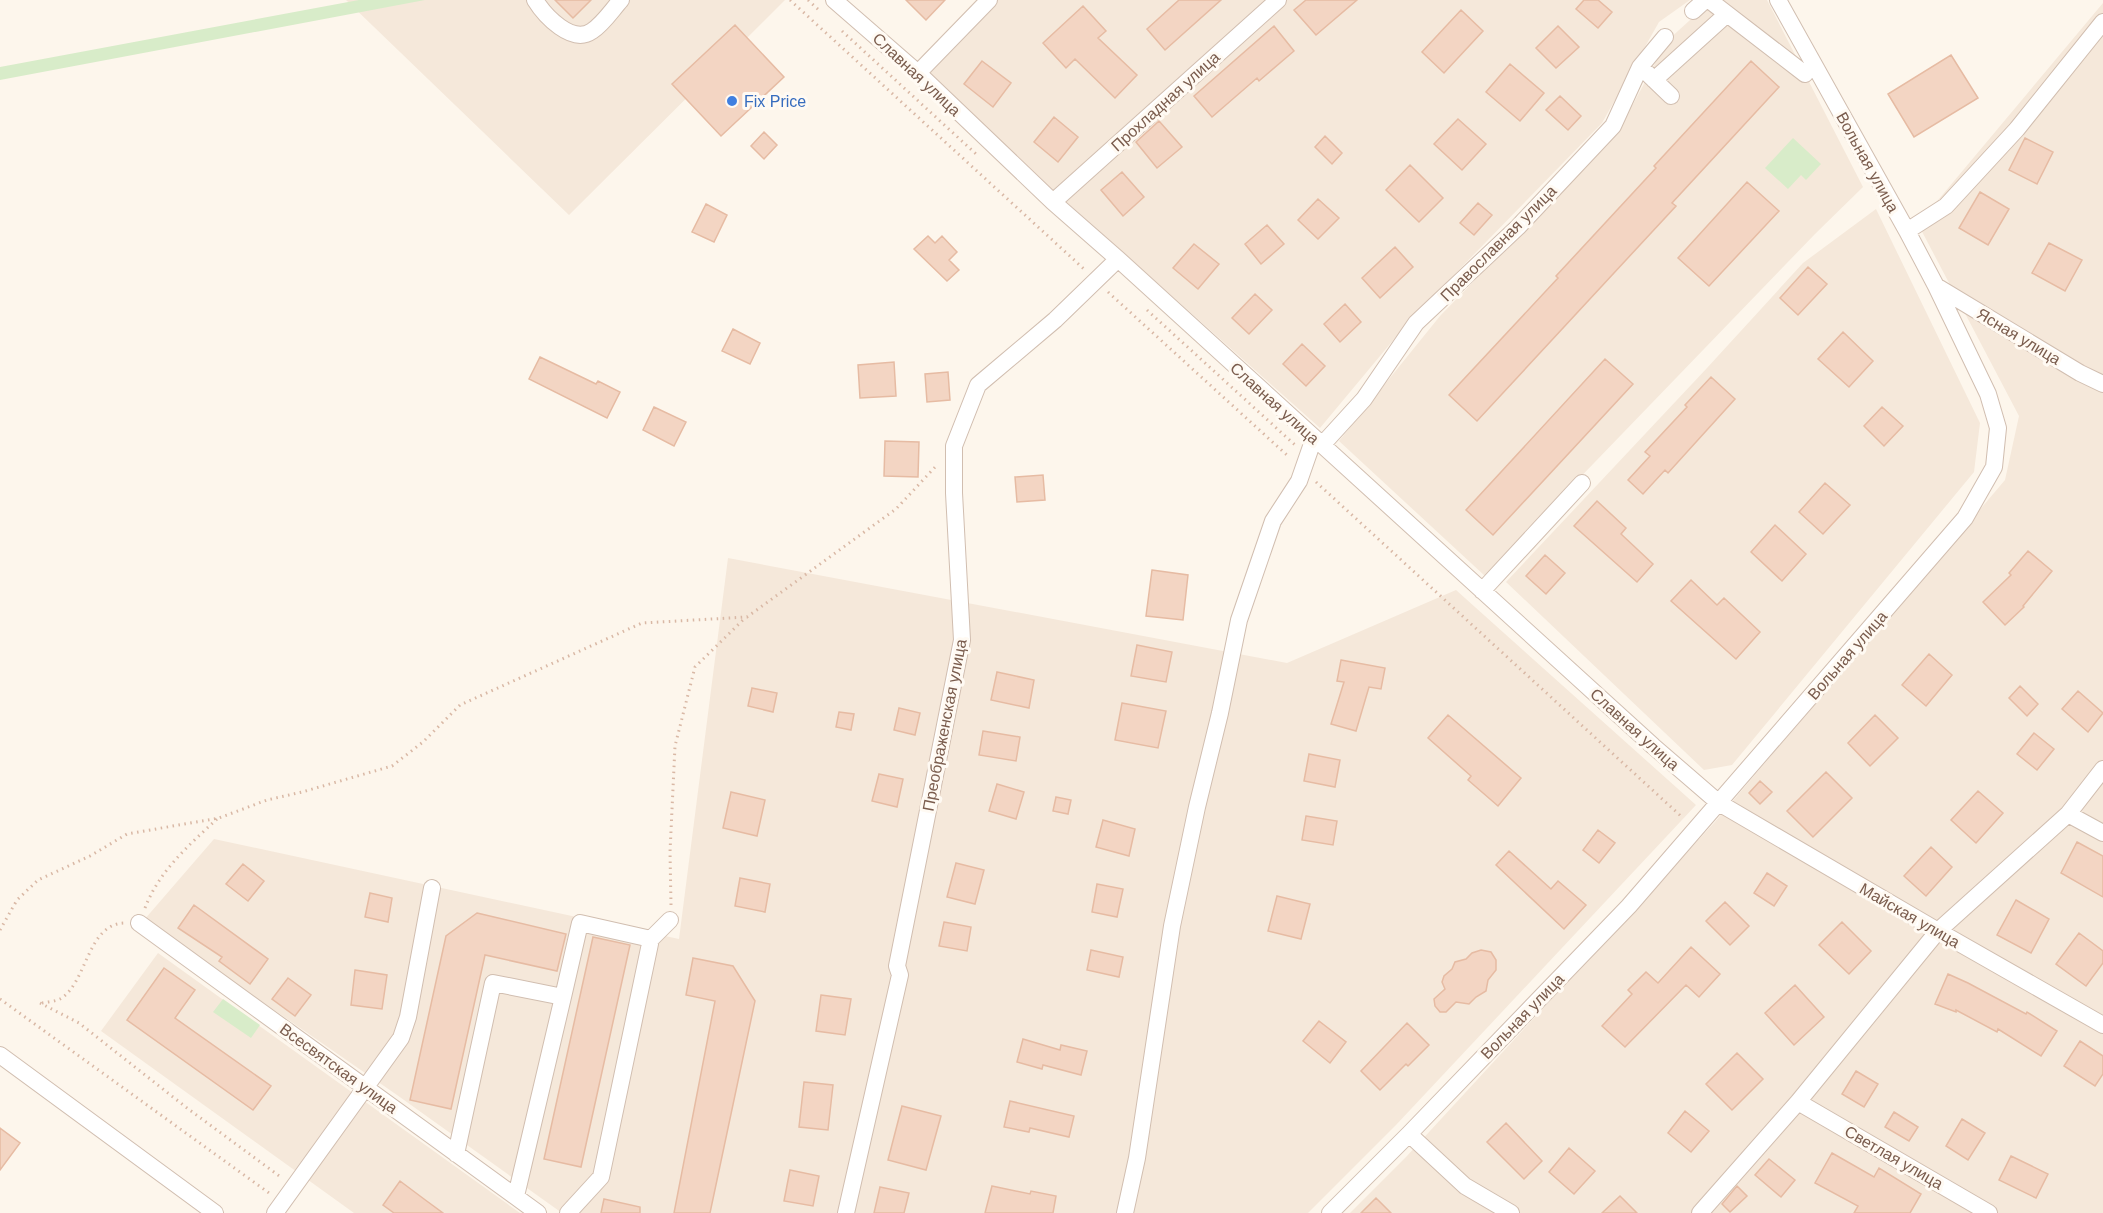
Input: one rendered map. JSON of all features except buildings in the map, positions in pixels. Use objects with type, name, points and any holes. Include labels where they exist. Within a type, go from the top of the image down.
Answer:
[{"type":"street","points":[[535,0],[552,19],[568,32],[578,35],[586,35],[593,31],[621,0]]},
{"type":"street","name":"Славная улица","points":[[834,0],[918,73],[1053,202],[1653,746],[1719,803]]},
{"type":"street","points":[[918,73],[989,0]]},
{"type":"street","name":"Прохладная улица","points":[[1053,202],[1278,0]]},
{"type":"street","name":"Вольная улица","points":[[1330,1213],[1629,906],[1965,518],[1994,467],[1998,428],[1988,394],[1907,231],[1778,0]]},
{"type":"street","points":[[1702,4],[1727,14],[1805,74]]},
{"type":"street","points":[[1654,80],[1727,14]]},
{"type":"street","points":[[1907,231],[1946,206],[2017,129],[2103,22]]},
{"type":"street","name":"Православная улица","points":[[1318,442],[1364,399],[1416,323],[1518,227],[1613,126],[1640,67],[1665,37]]},
{"type":"street","points":[[1640,67],[1671,96]]},
{"type":"street","name":"Преображенская улица","points":[[846,1213],[900,975],[897,966],[962,640],[954,493],[954,446],[978,385],[1055,320],[1118,259]]},
{"type":"street","name":"Ясная улица","points":[[1936,286],[2080,373],[2103,384]]},
{"type":"street","points":[[1125,1213],[1137,1158],[1172,926],[1239,620],[1273,520],[1299,481],[1302,470],[1318,442]]},
{"type":"street","points":[[1482,591],[1582,483]]},
{"type":"street","points":[[1700,1213],[1798,1102],[1938,931],[2068,814],[2103,769]]},
{"type":"street","name":"Майская улица","points":[[1719,803],[2103,1025]]},
{"type":"street","points":[[2068,814],[2103,833]]},
{"type":"street","points":[[279,1208],[401,1038],[405,1029],[432,888]]},
{"type":"street","points":[[567,1213],[601,1177],[651,939],[670,920]]},
{"type":"street","name":"Всесвятская улица","points":[[140,923],[538,1213]]},
{"type":"street","points":[[516,1196],[580,923],[651,939]]},
{"type":"street","points":[[456,1154],[493,982],[563,997]]},
{"type":"street","points":[[0,1055],[215,1213]]},
{"type":"street","name":"Светлая улица","points":[[1798,1102],[1989,1213]]},
{"type":"street","points":[[1409,1134],[1465,1186],[1511,1213]]},
{"type":"path","points":[[790,0],[1696,829]]},
{"type":"path","points":[[670,920],[675,746],[695,667],[747,617],[896,509],[954,446]]},
{"type":"path","points":[[0,930],[17,900],[38,880],[90,856],[127,834],[219,818],[267,800],[392,765],[423,742],[460,705],[642,623],[747,617]]},
{"type":"path","points":[[0,999],[279,1208]]},
{"type":"path","points":[[40,1004],[79,1023],[187,1108],[294,1187]]},
{"type":"shaded area","points":[[346,0],[785,0],[569,215]]},
{"type":"shaded area","points":[[976,0],[1690,0],[1659,22],[1602,123],[1410,320],[1320,428],[1053,190],[915,63]]},
{"type":"shaded area","points":[[1712,0],[1767,0],[1863,187],[1485,576],[1339,441],[1440,316],[1617,134],[1667,41]]},
{"type":"shaded area","points":[[2103,3],[2103,1213],[1350,1213],[1406,1157],[1714,823],[2005,480],[2019,416],[1918,224]]},
{"type":"shaded area","points":[[1876,209],[1980,423],[1974,472],[1732,765],[1704,770],[1506,582],[1803,263]]},
{"type":"shaded area","points":[[728,558],[1287,663],[1456,590],[1696,805],[1396,1125],[1308,1213],[562,1213],[397,1095],[144,920],[214,839],[679,939]]},
{"type":"shaded area","points":[[158,953],[520,1213],[354,1213],[101,1031]]},
{"type":"green space","points":[[359,0],[425,0],[0,80],[0,67]]},
{"type":"green space","points":[[1793,138],[1821,164],[1806,180],[1801,175],[1788,189],[1765,168]]},
{"type":"green space","points":[[223,999],[260,1025],[251,1038],[213,1012]]},
{"type":"place","name":"Fix Price","points":[[732,101]]}]
